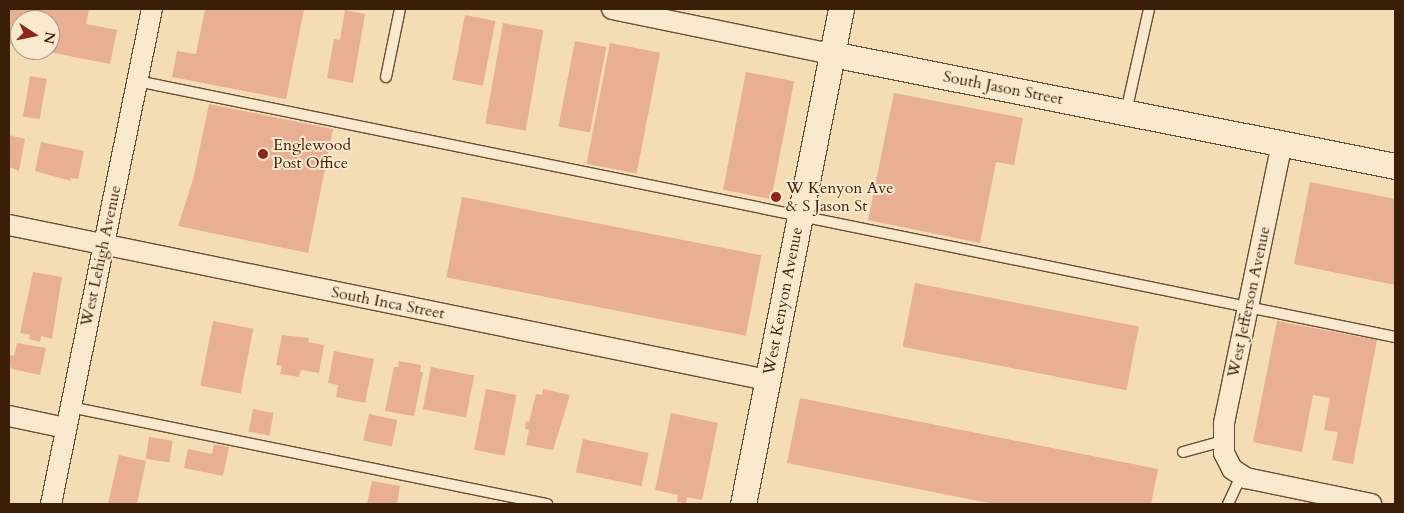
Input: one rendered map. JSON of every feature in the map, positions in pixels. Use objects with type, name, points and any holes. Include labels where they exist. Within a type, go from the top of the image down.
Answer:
[{"type":"street","name":"West Lehigh Avenue","points":[[51,504],[152,9]]},
{"type":"street","name":"South Jason Street","points":[[612,9],[1395,166]]},
{"type":"street","name":"West Kenyon Avenue","points":[[742,504],[841,9]]},
{"type":"street","name":"West Jefferson Avenue","points":[[1234,469],[1223,442],[1248,307],[1282,143]]},
{"type":"street","name":"South Inca Street","points":[[9,225],[767,380]]},
{"type":"street","points":[[9,416],[66,428]]},
{"type":"street","points":[[1234,469],[1371,504]]},
{"type":"lane","points":[[386,77],[400,9]]},
{"type":"lane","points":[[1126,112],[1149,9]]},
{"type":"lane","points":[[137,81],[1395,337]]},
{"type":"lane","points":[[70,407],[547,504]]},
{"type":"lane","points":[[1183,452],[1223,442]]},
{"type":"lane","points":[[1228,504],[1234,469]]},
{"type":"building","points":[[9,9],[89,9],[86,24],[117,30],[110,64],[60,54],[60,10],[10,10],[9,44]]},
{"type":"building","points":[[205,9],[304,9],[286,99],[172,77],[177,51],[196,54]]},
{"type":"building","points":[[345,10],[365,14],[353,83],[327,78],[334,39],[340,40]]},
{"type":"building","points":[[465,15],[495,21],[483,86],[452,80]]},
{"type":"building","points":[[503,23],[543,30],[526,131],[485,123]]},
{"type":"building","points":[[575,41],[606,47],[590,133],[558,126]]},
{"type":"building","points":[[610,43],[660,53],[637,173],[587,164]]},
{"type":"building","points":[[746,72],[794,81],[771,199],[723,190]]},
{"type":"building","points":[[30,76],[47,79],[40,119],[23,116]]},
{"type":"building","points":[[894,93],[1023,118],[1014,165],[996,162],[980,243],[868,220]]},
{"type":"building","name":"Englewood Post Office","points":[[209,104],[333,129],[308,253],[178,226],[193,180]]},
{"type":"building","points":[[9,135],[25,139],[19,171],[9,167]]},
{"type":"building","points":[[41,142],[84,151],[78,179],[71,178],[71,181],[35,171]]},
{"type":"building","points":[[1310,182],[1395,199],[1395,285],[1294,264]]},
{"type":"building","points":[[462,197],[761,255],[746,336],[446,277]]},
{"type":"building","points":[[33,272],[62,277],[52,339],[41,336],[40,342],[29,339],[30,335],[20,333]]},
{"type":"building","points":[[915,283],[1139,327],[1126,390],[903,347]]},
{"type":"building","points":[[213,321],[253,329],[241,394],[200,386]]},
{"type":"building","points":[[1277,321],[1377,340],[1353,464],[1332,460],[1338,432],[1324,430],[1330,398],[1313,395],[1302,452],[1253,442]]},
{"type":"building","points":[[282,335],[309,338],[308,342],[324,345],[319,373],[301,370],[299,377],[280,374],[282,366],[276,365]]},
{"type":"building","points":[[17,343],[46,348],[40,375],[12,369],[9,365],[10,355],[14,356]]},
{"type":"building","points":[[334,351],[374,359],[365,403],[336,397],[338,385],[328,383]]},
{"type":"building","points":[[399,361],[421,365],[420,372],[423,372],[414,416],[385,411],[394,367],[398,367]]},
{"type":"building","points":[[431,367],[474,375],[466,418],[423,409]]},
{"type":"building","points":[[486,389],[516,395],[505,456],[474,450]]},
{"type":"building","points":[[543,389],[570,395],[553,450],[526,445],[529,430],[525,429],[526,421],[529,422],[536,394],[542,395]]},
{"type":"building","points":[[800,398],[1158,469],[1151,504],[994,504],[787,463]]},
{"type":"building","points":[[253,409],[274,413],[269,436],[249,432]]},
{"type":"building","points":[[671,413],[718,423],[702,500],[687,497],[686,503],[677,502],[678,495],[655,490]]},
{"type":"building","points":[[369,414],[397,420],[392,446],[363,440]]},
{"type":"building","points":[[149,437],[173,441],[169,462],[146,459]]},
{"type":"building","points":[[583,439],[649,453],[641,486],[576,472]]},
{"type":"building","points":[[214,444],[229,447],[223,476],[184,468],[188,449],[212,454]]},
{"type":"building","points":[[119,455],[146,461],[137,504],[108,504]]},
{"type":"building","points":[[372,481],[400,486],[397,504],[367,504]]},
{"type":"place","name":"Englewood Post Office","points":[[263,154]]},
{"type":"place","name":"W Kenyon Ave & S Jason St","points":[[776,197]]}]
